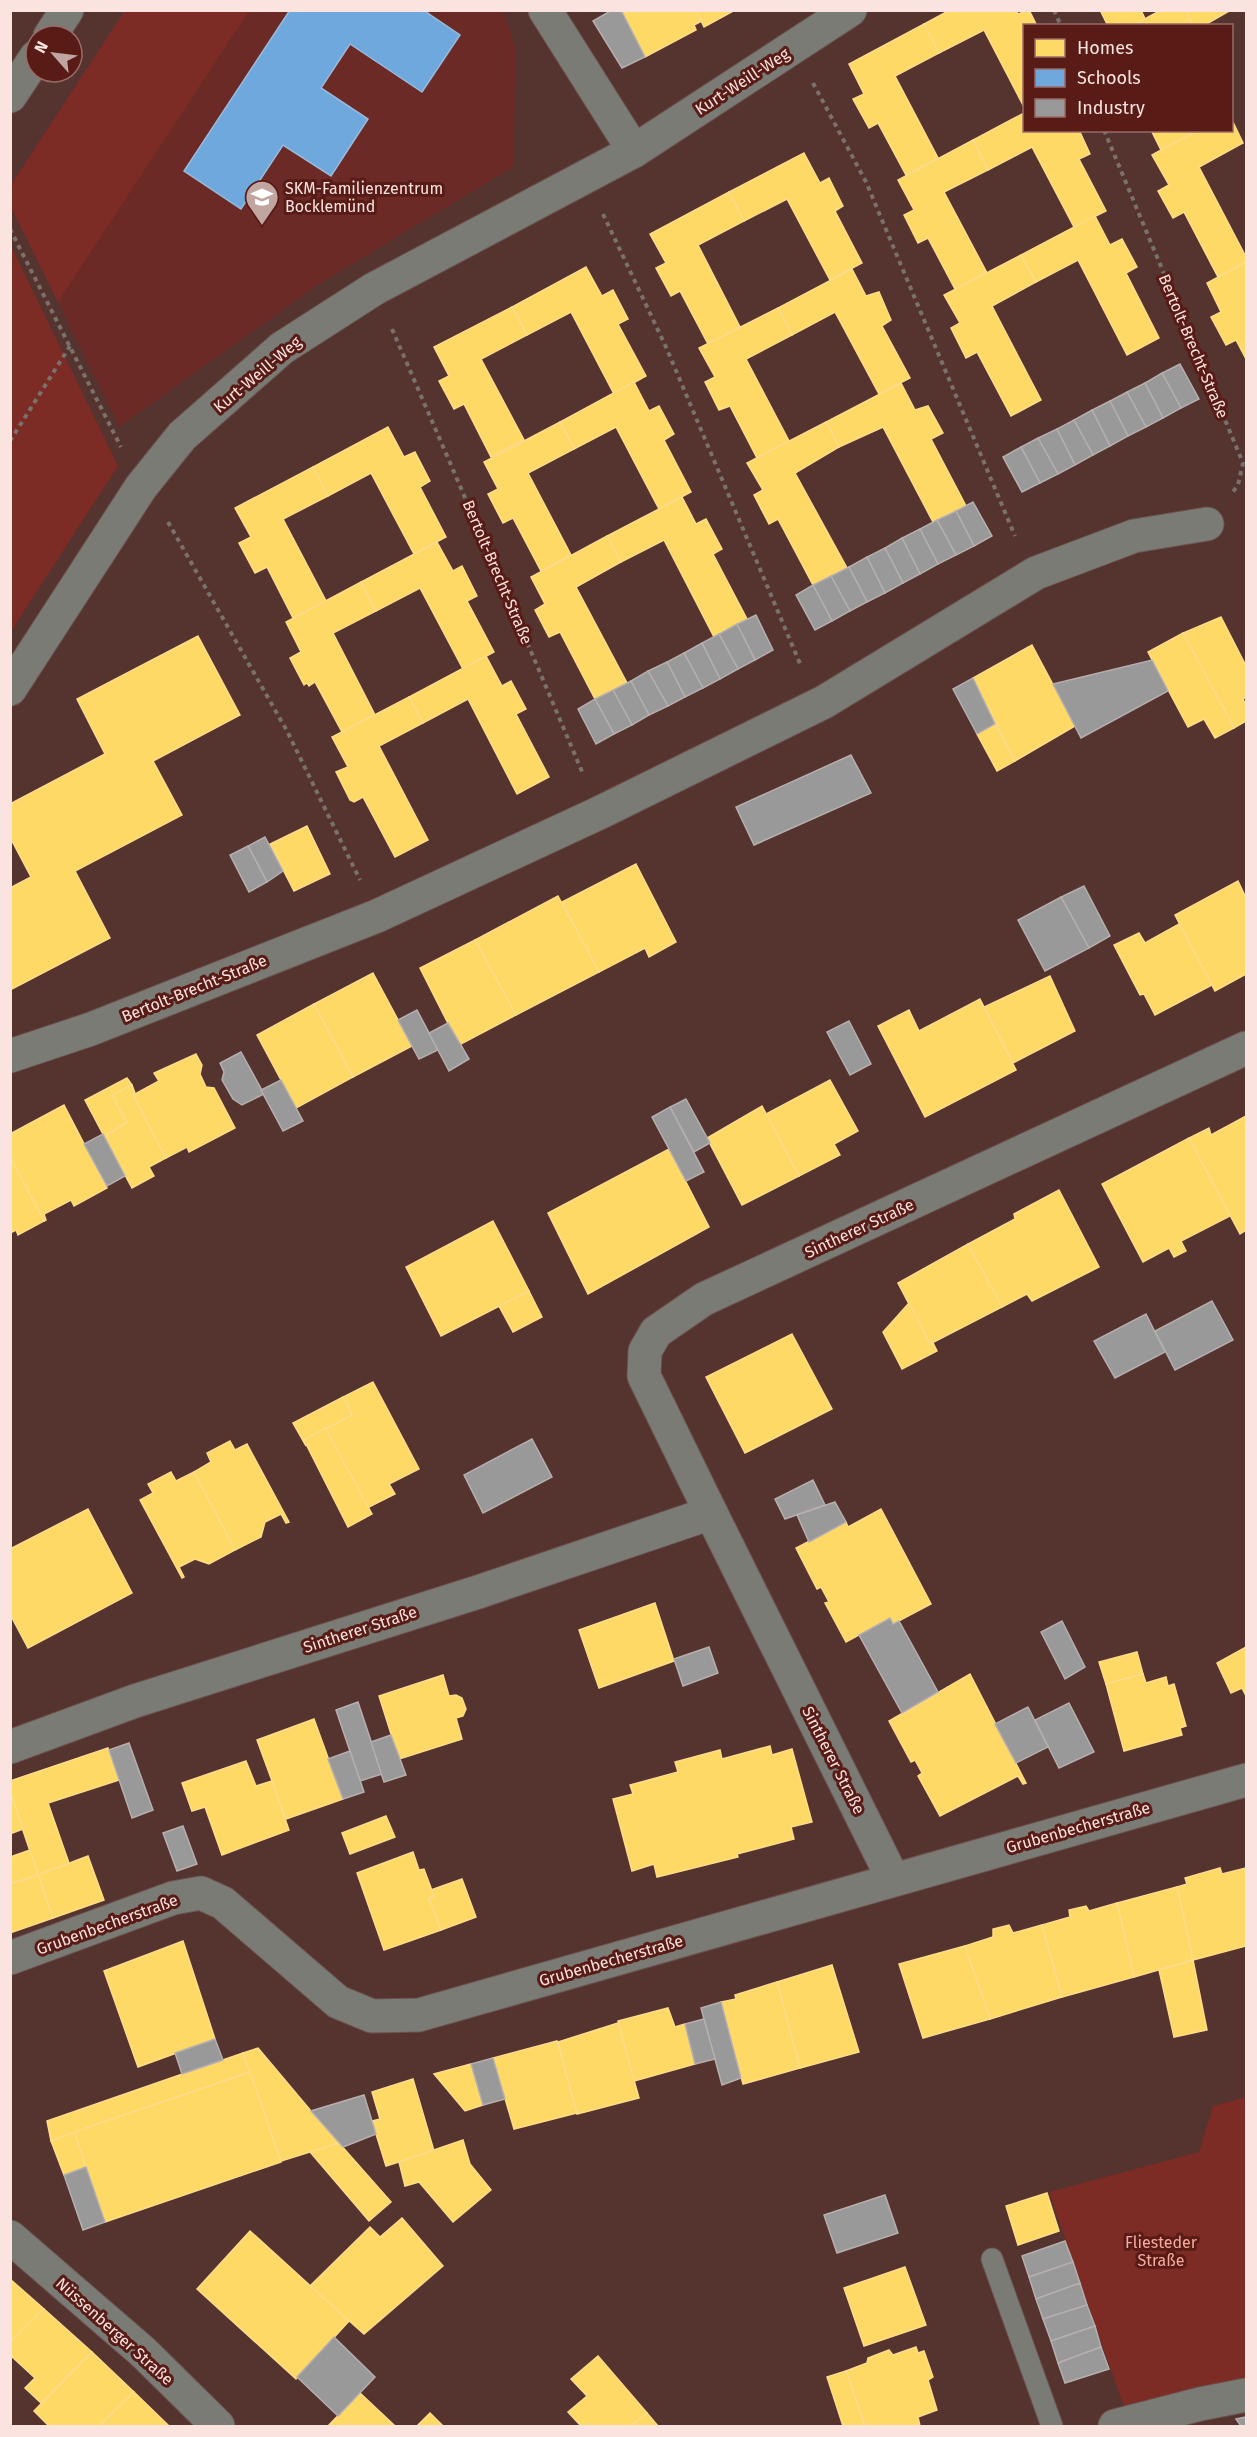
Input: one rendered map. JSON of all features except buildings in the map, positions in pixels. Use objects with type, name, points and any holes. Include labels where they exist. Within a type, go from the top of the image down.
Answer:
[{"type":"street","points":[[58,24],[67,10]]},
{"type":"street","points":[[545,10],[634,151]]},
{"type":"street","name":"Kurt-Weill-Weg","points":[[10,689],[141,487],[182,436],[282,348],[374,289],[634,151],[850,10]]},
{"type":"street","points":[[10,96],[24,75]]},
{"type":"street","name":"Bertolt-Brecht-Straße","points":[[10,1056],[91,1029],[377,916],[599,813],[824,702],[1036,573],[1134,536],[1208,524]]},
{"type":"street","name":"Sintherer Straße","points":[[893,1879],[644,1376],[645,1351],[656,1332],[704,1299],[1246,1048]]},
{"type":"street","name":"Sintherer Straße","points":[[10,1747],[135,1701],[467,1595],[711,1513]]},
{"type":"street","name":"Grubenbecherstraße","points":[[10,1958],[173,1898],[201,1893],[223,1903],[338,2002],[372,2016],[419,2015],[1246,1780]]},
{"type":"street","name":"Nüssenberger Straße","points":[[10,2237],[143,2352],[218,2427]]},
{"type":"street","points":[[1115,2427],[1200,2404],[1246,2395]]},
{"type":"lane","points":[[992,2259],[1052,2427]]},
{"type":"path","points":[[1054,10],[1060,24]]},
{"type":"path","points":[[820,93],[866,182],[1010,528],[1036,573]]},
{"type":"path","name":"Bertolt-Brecht-Straße","points":[[1105,132],[1243,464],[1238,485],[1208,524]]},
{"type":"path","points":[[10,229],[141,487]]},
{"type":"path","points":[[614,236],[666,347],[797,658],[824,702]]},
{"type":"path","name":"Bertolt-Brecht-Straße","points":[[393,333],[485,541],[599,813]]},
{"type":"path","points":[[10,441],[70,346]]},
{"type":"path","points":[[173,528],[300,756],[377,916]]},
{"type":"shaded area","name":"SKM-Familienzentrum Bocklemünd","points":[[249,11],[503,11],[516,49],[513,167],[319,284],[119,427],[58,302]]},
{"type":"green space","points":[[125,10],[249,11],[58,302],[11,207],[11,185],[77,84],[84,84],[84,73]]},
{"type":"green space","points":[[11,246],[118,466],[10,631]]},
{"type":"green space","name":"Fliesteder Straße","points":[[1246,2097],[1246,2383],[1125,2410],[1049,2192],[1199,2152],[1213,2106]]},
{"type":"place","name":"SKM-Familienzentrum Bocklemünd","points":[[262,226]]}]
